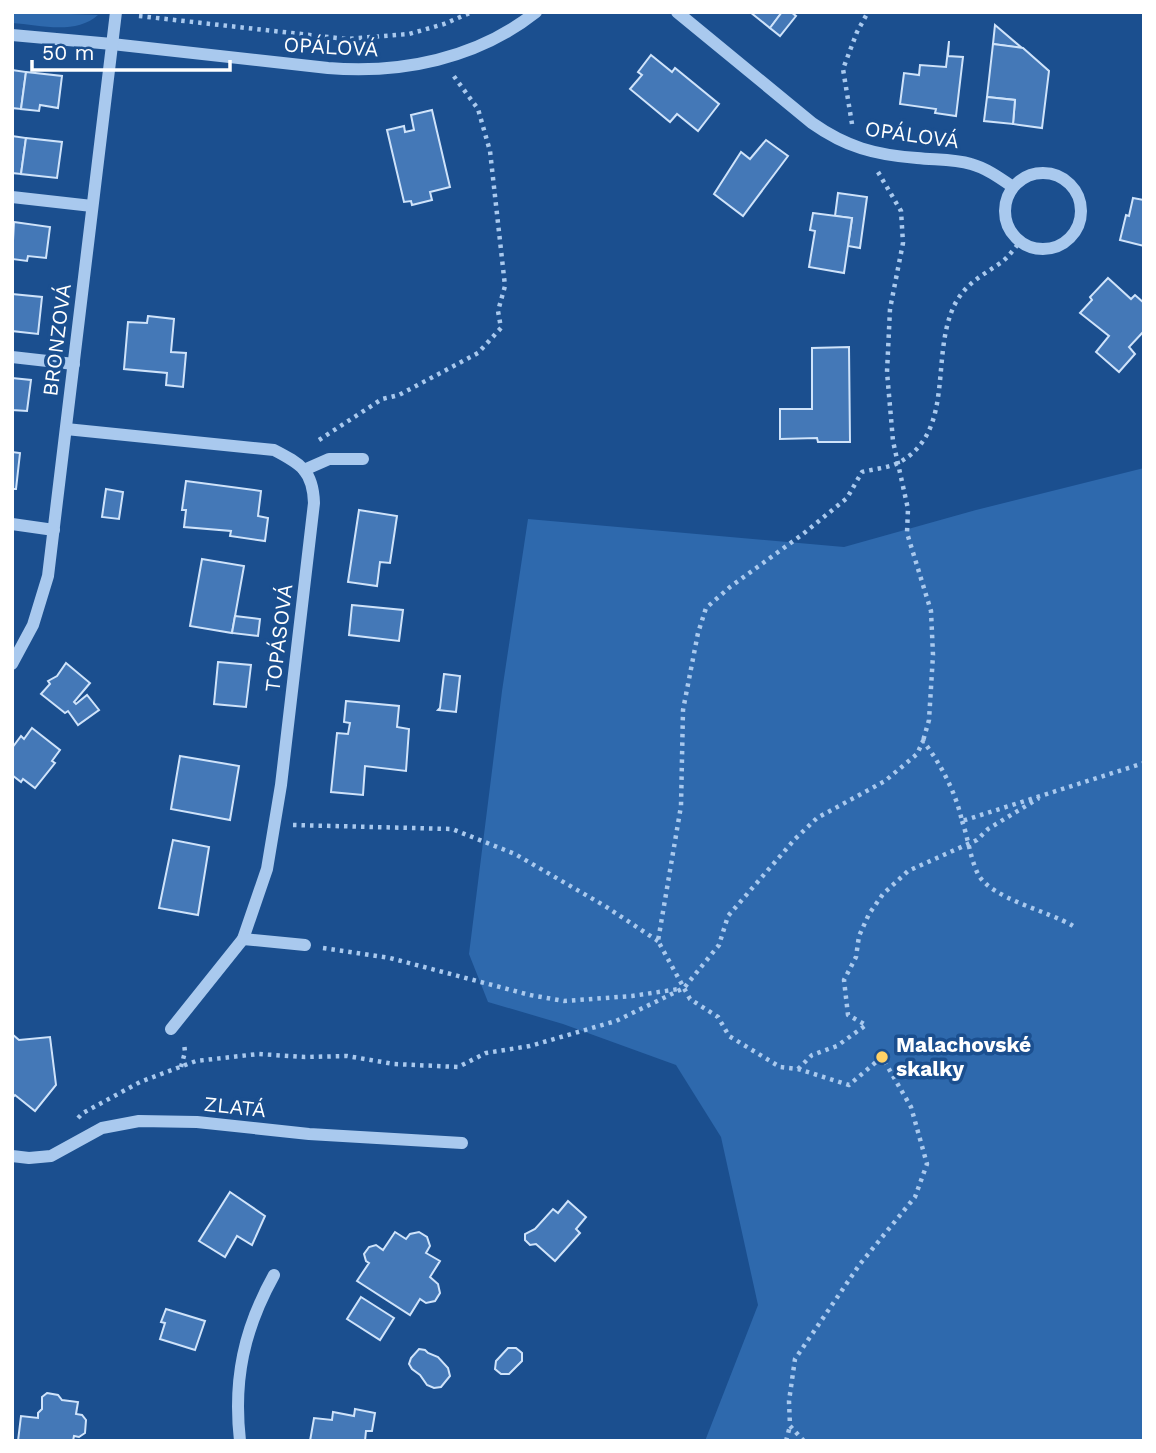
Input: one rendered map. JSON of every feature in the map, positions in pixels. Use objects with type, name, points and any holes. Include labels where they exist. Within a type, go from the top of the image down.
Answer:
[{"type":"street","name":"BRONZOVÁ","points":[[12,664],[33,625],[48,576],[116,12]]},
{"type":"street","name":"OPÁLOVÁ","points":[[12,35],[354,70],[389,69],[437,61],[481,45],[507,32],[536,12]]},
{"type":"street","name":"OPÁLOVÁ","points":[[677,12],[834,138],[856,148],[883,155],[971,164],[990,172],[1013,187]]},
{"type":"street","points":[[1035,173],[1062,177],[1080,197],[1080,223],[1074,234],[1066,243],[1055,249],[1031,248],[1020,242],[1011,233],[1006,222],[1007,198],[1013,187],[1023,178],[1035,173]]},
{"type":"street","points":[[12,197],[92,206]]},
{"type":"street","points":[[12,357],[74,364]]},
{"type":"street","points":[[66,429],[274,450],[290,458],[304,470],[329,459],[363,459]]},
{"type":"street","name":"TOPÁSOVÁ","points":[[171,1029],[243,939],[267,869],[276,824],[314,503],[313,483],[304,470]]},
{"type":"street","points":[[12,524],[54,530]]},
{"type":"street","points":[[243,939],[305,945]]},
{"type":"street","name":"ZLATÁ","points":[[12,1156],[51,1156],[102,1128],[139,1121],[197,1122],[309,1134],[462,1143]]},
{"type":"street","points":[[240,1441],[236,1410],[239,1372],[257,1304],[274,1275]]},
{"type":"path","points":[[139,16],[346,39],[409,34],[472,12]]},
{"type":"path","points":[[65,1149],[66,1130],[83,1113],[140,1082],[196,1061],[258,1054],[347,1056],[394,1064],[458,1067],[486,1053],[530,1046],[616,1021],[684,988],[719,945],[728,916],[795,839],[817,818],[885,781],[917,754],[929,720],[933,655],[931,611],[907,533],[908,509],[892,441],[887,372],[890,309],[903,243],[901,211],[875,167],[856,148],[843,69],[857,32],[869,12]]},
{"type":"path","points":[[290,458],[382,399],[399,395],[478,353],[501,328],[498,311],[505,286],[490,151],[478,109],[460,81],[437,61]]},
{"type":"path","points":[[658,941],[681,806],[683,710],[698,633],[706,608],[847,498],[862,472],[897,463],[923,445],[933,424],[945,331],[954,305],[965,288],[1004,260],[1020,242]]},
{"type":"path","points":[[923,741],[934,754],[958,804],[979,875],[1014,901],[1060,918],[1073,926]]},
{"type":"path","points":[[962,821],[1144,763]]},
{"type":"path","points":[[798,1069],[811,1055],[837,1046],[866,1025],[848,1016],[844,980],[856,957],[859,936],[869,914],[883,894],[908,871],[977,841],[988,829],[1042,796]]},
{"type":"path","points":[[276,824],[452,829],[515,854],[605,906],[658,941],[690,999],[718,1017],[729,1035],[780,1066],[849,1085],[882,1057],[911,1107],[927,1164],[915,1197],[860,1264],[795,1359],[789,1401],[790,1426],[786,1441]]},
{"type":"path","points":[[305,945],[390,958],[530,995],[564,1000],[632,996],[684,988]]},
{"type":"path","points":[[790,1426],[804,1441]]},
{"type":"shaded area","points":[[12,12],[98,15],[79,25],[57,27],[12,23]]},
{"type":"shaded area","points":[[1144,468],[1144,1441],[705,1441],[758,1305],[721,1137],[676,1065],[563,1024],[488,1002],[469,954],[502,691],[528,519],[844,547],[976,510]]},
{"type":"building","points":[[750,12],[782,12],[770,28]]},
{"type":"building","points":[[782,12],[791,12],[796,16],[780,36],[770,28]]},
{"type":"building","points":[[995,25],[1022,48],[993,44]]},
{"type":"building","points":[[949,41],[948,56],[963,57],[956,116],[935,113],[936,109],[900,104],[904,73],[919,75],[920,65],[946,67]]},
{"type":"building","points":[[993,44],[1023,48],[1049,71],[1042,128],[1013,124],[1015,100],[987,97]]},
{"type":"building","points":[[651,55],[672,72],[675,68],[719,104],[698,131],[677,114],[670,122],[630,89],[642,75],[638,72]]},
{"type":"building","points":[[12,70],[26,72],[21,109],[12,108]]},
{"type":"building","points":[[26,72],[62,76],[58,108],[40,105],[39,111],[21,109]]},
{"type":"building","points":[[987,97],[1015,100],[1013,124],[984,121]]},
{"type":"building","points":[[432,110],[450,187],[430,192],[432,200],[412,205],[411,201],[404,202],[387,130],[404,126],[405,132],[414,130],[411,115]]},
{"type":"building","points":[[12,136],[26,138],[21,174],[12,173]]},
{"type":"building","points":[[26,138],[62,142],[57,178],[21,174]]},
{"type":"building","points":[[766,140],[788,156],[743,216],[714,194],[741,152],[750,159]]},
{"type":"building","points":[[838,193],[867,197],[860,248],[848,246],[852,218],[835,216]]},
{"type":"building","points":[[1133,198],[1144,200],[1144,246],[1120,240]]},
{"type":"building","points":[[813,213],[852,218],[844,273],[809,267],[815,231],[810,230]]},
{"type":"building","points":[[14,222],[50,227],[46,258],[28,256],[27,261],[12,259]]},
{"type":"building","points":[[1108,278],[1131,299],[1135,295],[1144,303],[1144,331],[1129,347],[1135,354],[1119,372],[1096,352],[1109,336],[1080,313],[1092,300],[1090,297]]},
{"type":"building","points":[[12,294],[42,297],[38,334],[12,331]]},
{"type":"building","points":[[148,316],[174,319],[171,352],[186,353],[183,387],[166,385],[167,373],[124,369],[128,322],[147,323]]},
{"type":"building","points":[[849,347],[850,442],[818,442],[817,438],[780,439],[780,409],[812,409],[812,348]]},
{"type":"building","points":[[12,378],[31,380],[27,411],[12,410]]},
{"type":"building","points":[[12,452],[20,453],[16,489],[12,489]]},
{"type":"building","points":[[186,481],[261,491],[258,516],[268,518],[265,541],[230,536],[231,531],[184,527],[186,510],[182,510]]},
{"type":"building","points":[[106,489],[123,492],[119,519],[102,517]]},
{"type":"building","points":[[359,510],[397,516],[390,563],[380,562],[377,586],[348,582]]},
{"type":"building","points":[[202,559],[244,566],[232,633],[190,626]]},
{"type":"building","points":[[352,605],[403,610],[399,641],[349,635]]},
{"type":"building","points":[[235,616],[260,619],[258,636],[232,633]]},
{"type":"building","points":[[218,662],[251,665],[246,707],[214,704]]},
{"type":"building","points":[[66,663],[90,683],[74,702],[76,704],[87,695],[99,710],[78,725],[68,711],[65,713],[41,694],[50,684],[48,681],[57,676]]},
{"type":"building","points":[[444,674],[460,676],[456,712],[438,710]]},
{"type":"building","points":[[346,701],[399,706],[397,727],[409,729],[406,771],[365,766],[363,795],[331,792],[337,733],[348,734],[350,723],[344,722]]},
{"type":"building","points":[[32,728],[60,750],[52,761],[55,763],[35,788],[12,775],[12,748],[21,736],[24,739]]},
{"type":"building","points":[[180,756],[239,766],[230,820],[171,809]]},
{"type":"building","points":[[173,840],[209,847],[198,915],[159,908]]},
{"type":"building","points":[[12,1034],[19,1040],[50,1037],[56,1085],[35,1111],[15,1095],[12,1098]]},
{"type":"building","points":[[230,1192],[265,1216],[252,1245],[237,1236],[225,1257],[199,1241]]},
{"type":"building","points":[[568,1201],[586,1217],[576,1229],[580,1233],[555,1261],[536,1244],[530,1245],[525,1240],[525,1234],[535,1229],[553,1209],[558,1213]]},
{"type":"building","points":[[395,1232],[406,1239],[410,1234],[419,1232],[427,1237],[430,1246],[426,1253],[440,1261],[430,1277],[438,1284],[440,1293],[435,1301],[426,1303],[420,1299],[410,1315],[357,1281],[369,1263],[364,1254],[369,1247],[376,1245],[383,1250]]},
{"type":"building","points":[[361,1297],[394,1318],[380,1340],[347,1319]]},
{"type":"building","points":[[166,1309],[205,1321],[195,1350],[160,1339],[165,1323],[161,1322]]},
{"type":"building","points":[[508,1348],[516,1348],[522,1353],[522,1361],[509,1374],[501,1374],[495,1369],[496,1361]]},
{"type":"building","points":[[419,1349],[438,1357],[448,1368],[450,1376],[441,1387],[427,1385],[409,1364]]},
{"type":"building","points":[[47,1393],[58,1395],[62,1400],[78,1402],[76,1414],[82,1415],[86,1420],[85,1433],[79,1437],[74,1436],[73,1441],[18,1441],[21,1416],[38,1418],[42,1409],[42,1397]]},
{"type":"building","points":[[355,1409],[375,1413],[372,1431],[366,1431],[365,1441],[310,1441],[314,1418],[332,1420],[333,1412],[354,1416]]},
{"type":"place","name":"Malachovské skalky","points":[[882,1057]]}]
